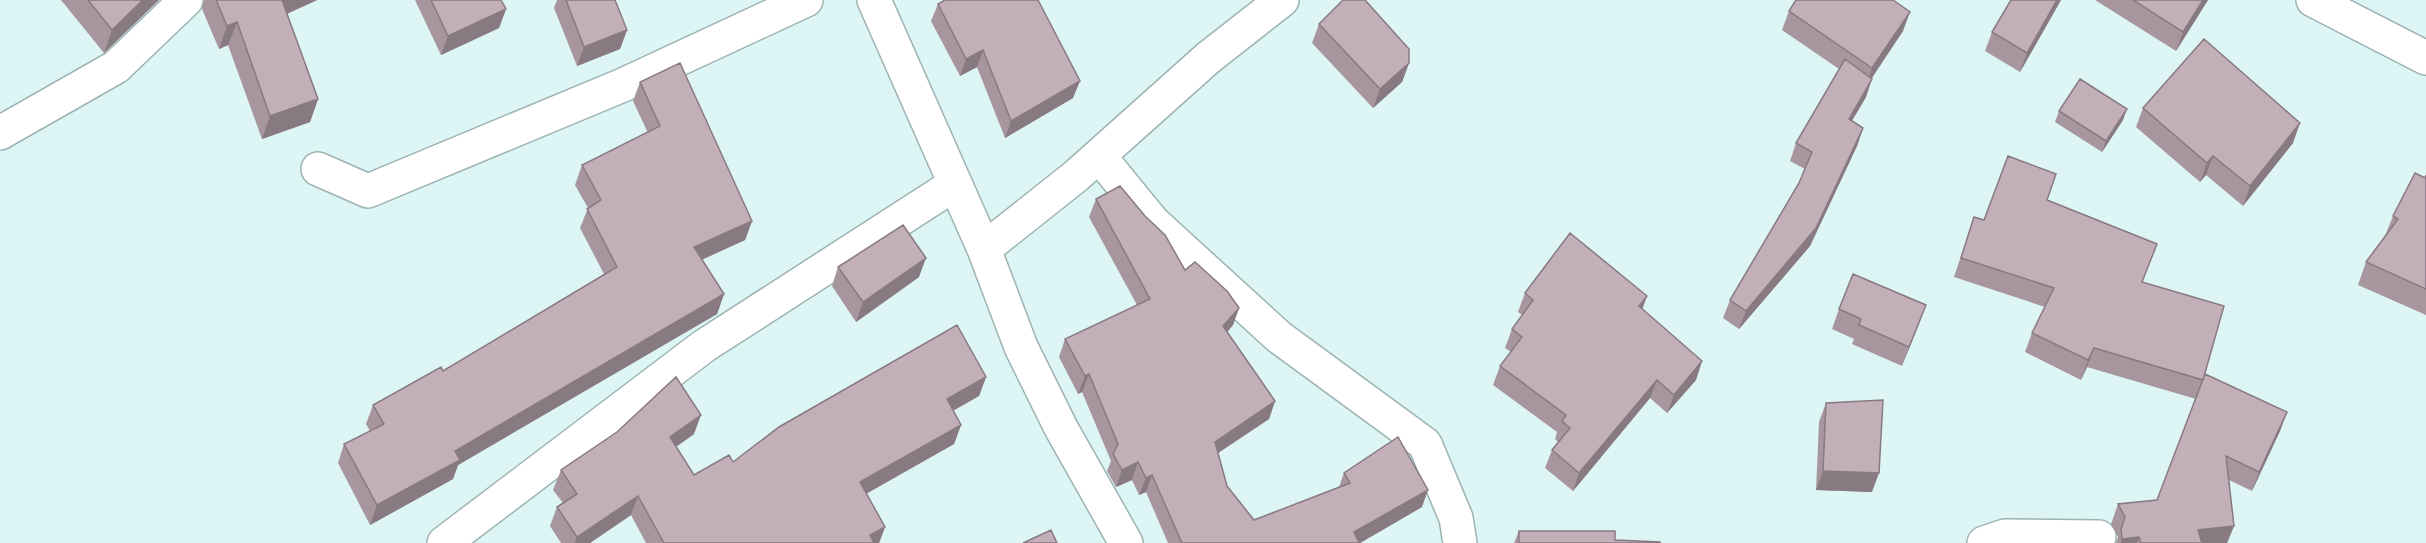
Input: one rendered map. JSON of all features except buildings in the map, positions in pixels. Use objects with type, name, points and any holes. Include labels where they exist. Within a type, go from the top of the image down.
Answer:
[{"type":"street","points":[[0,133],[116,67],[186,0]]},
{"type":"street","points":[[318,169],[368,191],[623,85],[806,0]]},
{"type":"street","points":[[874,0],[984,249],[1021,347],[1061,428],[1126,543]]},
{"type":"street","points":[[984,249],[1099,156],[1208,58],[1282,0]]},
{"type":"street","points":[[2313,0],[2426,58]]},
{"type":"street","points":[[1099,156],[1153,222],[1279,337],[1425,444],[1456,518],[1460,543]]},
{"type":"street","points":[[444,543],[704,346],[955,183]]},
{"type":"street","points":[[1984,543],[2005,536],[2099,537]]}]
